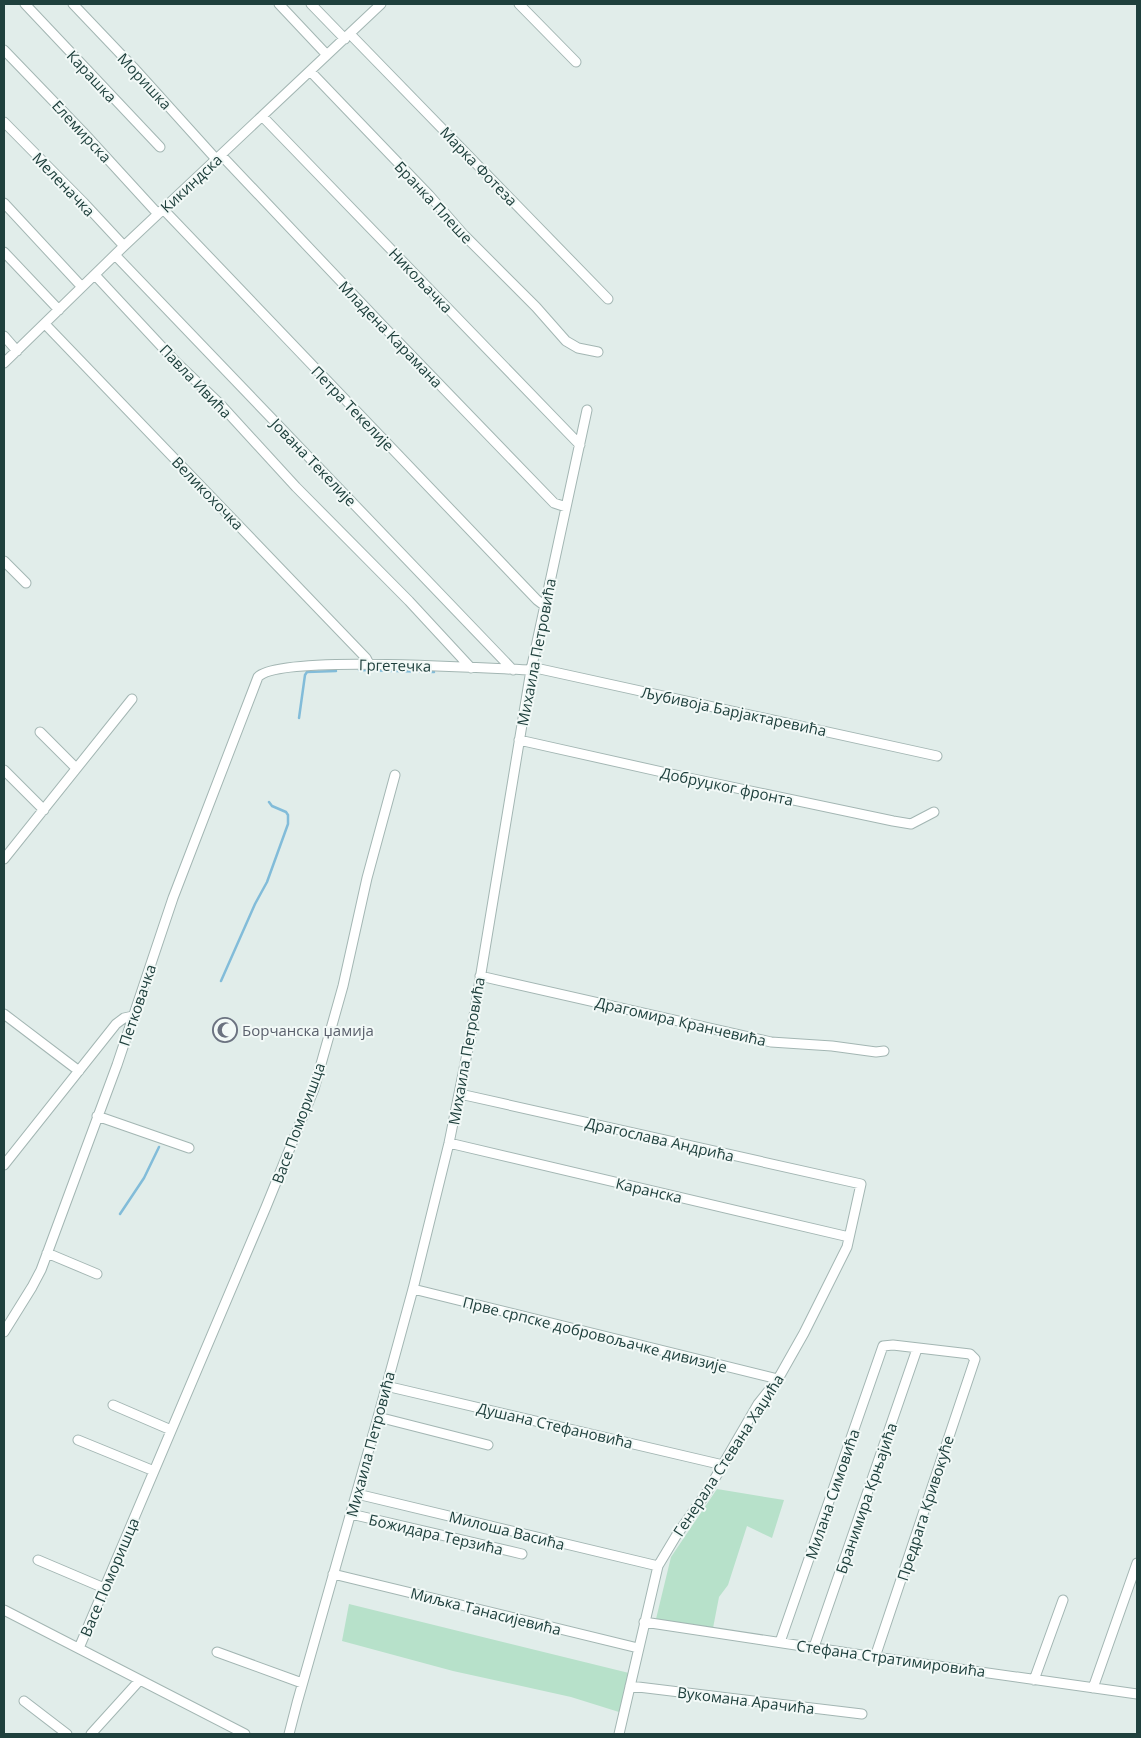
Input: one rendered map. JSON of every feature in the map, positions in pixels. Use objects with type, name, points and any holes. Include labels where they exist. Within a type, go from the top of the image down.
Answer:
[{"type":"street","name":"Карашка","points":[[24,4],[160,147]]},
{"type":"street","name":"Моришка","points":[[73,4],[218,157]]},
{"type":"street","points":[[279,4],[327,55]]},
{"type":"street","name":"Марка Фотеза","points":[[311,4],[348,36],[608,299]]},
{"type":"street","name":"Кикиндска","points":[[4,363],[124,246],[381,4]]},
{"type":"street","points":[[519,4],[576,62]]},
{"type":"street","name":"Елемирска","points":[[4,50],[160,212]]},
{"type":"street","name":"Бранка Плеше","points":[[310,71],[566,341],[574,346],[598,352]]},
{"type":"street","name":"Никољачка","points":[[262,116],[580,445]]},
{"type":"street","name":"Меленачка","points":[[4,122],[124,246]]},
{"type":"street","name":"Младена Карамана","points":[[218,157],[554,503],[566,507]]},
{"type":"street","points":[[4,204],[82,287]]},
{"type":"street","name":"Петра Текелије","points":[[160,212],[536,600],[545,606]]},
{"type":"street","points":[[4,252],[59,310]]},
{"type":"street","name":"Јована Текелије","points":[[115,255],[513,670]]},
{"type":"street","name":"Павла Ивића","points":[[95,275],[176,362],[220,404],[296,487]]},
{"type":"street","name":"Великохочка","points":[[45,324],[366,658],[369,664]]},
{"type":"street","points":[[4,336],[17,351]]},
{"type":"street","name":"Михаила Петровића","points":[[289,1734],[413,1289],[449,1144],[460,1094],[531,669],[587,410]]},
{"type":"street","name":"Јована Текелије","points":[[296,487],[471,668]]},
{"type":"street","points":[[4,561],[26,583]]},
{"type":"street","name":"Гргетечка","points":[[260,674],[283,668],[369,664],[513,670],[531,669]]},
{"type":"street","name":"Љубивоја Барјактаревића","points":[[531,669],[937,756]]},
{"type":"street","name":"Петковачка","points":[[4,1332],[32,1287],[47,1253],[196,837],[260,674]]},
{"type":"street","points":[[4,857],[132,699]]},
{"type":"street","points":[[40,732],[76,768]]},
{"type":"street","name":"Добруџког фронта","points":[[519,740],[894,821],[912,824],[934,812]]},
{"type":"street","points":[[4,770],[44,810]]},
{"type":"street","name":"Васе Поморишца","points":[[245,1734],[139,1681],[79,1648],[303,1119],[314,1088],[343,986],[367,878],[395,775]]},
{"type":"street","name":"Драгомира Кранчевића","points":[[480,976],[771,1042],[832,1046],[876,1052],[884,1051]]},
{"type":"street","points":[[4,1014],[79,1071]]},
{"type":"street","points":[[4,1165],[116,1024],[124,1018],[133,1016]]},
{"type":"street","name":"Драгослава Андрића","points":[[460,1094],[861,1184]]},
{"type":"street","points":[[97,1116],[189,1148]]},
{"type":"street","name":"Каранска","points":[[449,1144],[849,1237]]},
{"type":"street","name":"Генерала Стевана Хаџића","points":[[619,1734],[658,1566],[676,1536],[707,1492],[758,1404],[778,1379],[844,1255],[861,1184]]},
{"type":"street","points":[[47,1253],[97,1274]]},
{"type":"street","name":"Прве српске добровољачке дивизије","points":[[413,1289],[778,1379]]},
{"type":"street","name":"Милана Симовића","points":[[780,1642],[883,1346],[893,1345],[917,1349]]},
{"type":"street","name":"Предрага Кривокуће","points":[[876,1657],[975,1359],[970,1354],[917,1349]]},
{"type":"street","name":"Бранимира Крњајића","points":[[814,1647],[917,1349]]},
{"type":"street","name":"Душана Стефановића","points":[[386,1386],[723,1465]]},
{"type":"street","points":[[113,1405],[172,1430]]},
{"type":"street","points":[[378,1417],[488,1445]]},
{"type":"street","points":[[78,1440],[154,1471]]},
{"type":"street","name":"Милоша Васића","points":[[357,1494],[658,1566]]},
{"type":"street","name":"Божидара Терзића","points":[[351,1514],[522,1554]]},
{"type":"street","points":[[38,1560],[104,1588]]},
{"type":"street","points":[[1093,1688],[1137,1563]]},
{"type":"street","name":"Миљка Танасијевића","points":[[333,1574],[638,1648]]},
{"type":"street","points":[[1034,1680],[1063,1600]]},
{"type":"street","points":[[4,1610],[79,1648]]},
{"type":"street","name":"Стефана Стратимировића","points":[[644,1622],[1137,1694]]},
{"type":"street","points":[[216,1652],[302,1683]]},
{"type":"street","points":[[91,1734],[139,1681]]},
{"type":"street","name":"Вукомана Арачића","points":[[630,1686],[862,1714]]},
{"type":"street","points":[[24,1701],[67,1734]]},
{"type":"green space","points":[[717,1489],[784,1500],[772,1538],[747,1526],[728,1585],[719,1597],[713,1628],[656,1619],[671,1557]]},
{"type":"green space","points":[[349,1604],[629,1673],[619,1712],[571,1697],[453,1671],[342,1641]]},
{"type":"waterway","points":[[359,670],[434,672]]},
{"type":"waterway","points":[[299,718],[307,672],[336,671]]},
{"type":"waterway","points":[[221,981],[255,904],[267,882],[288,824],[286,812],[272,806],[269,802]]},
{"type":"waterway","points":[[120,1214],[144,1178],[159,1147]]},
{"type":"place","name":"Борчанска џамија","points":[[225,1030]]}]
